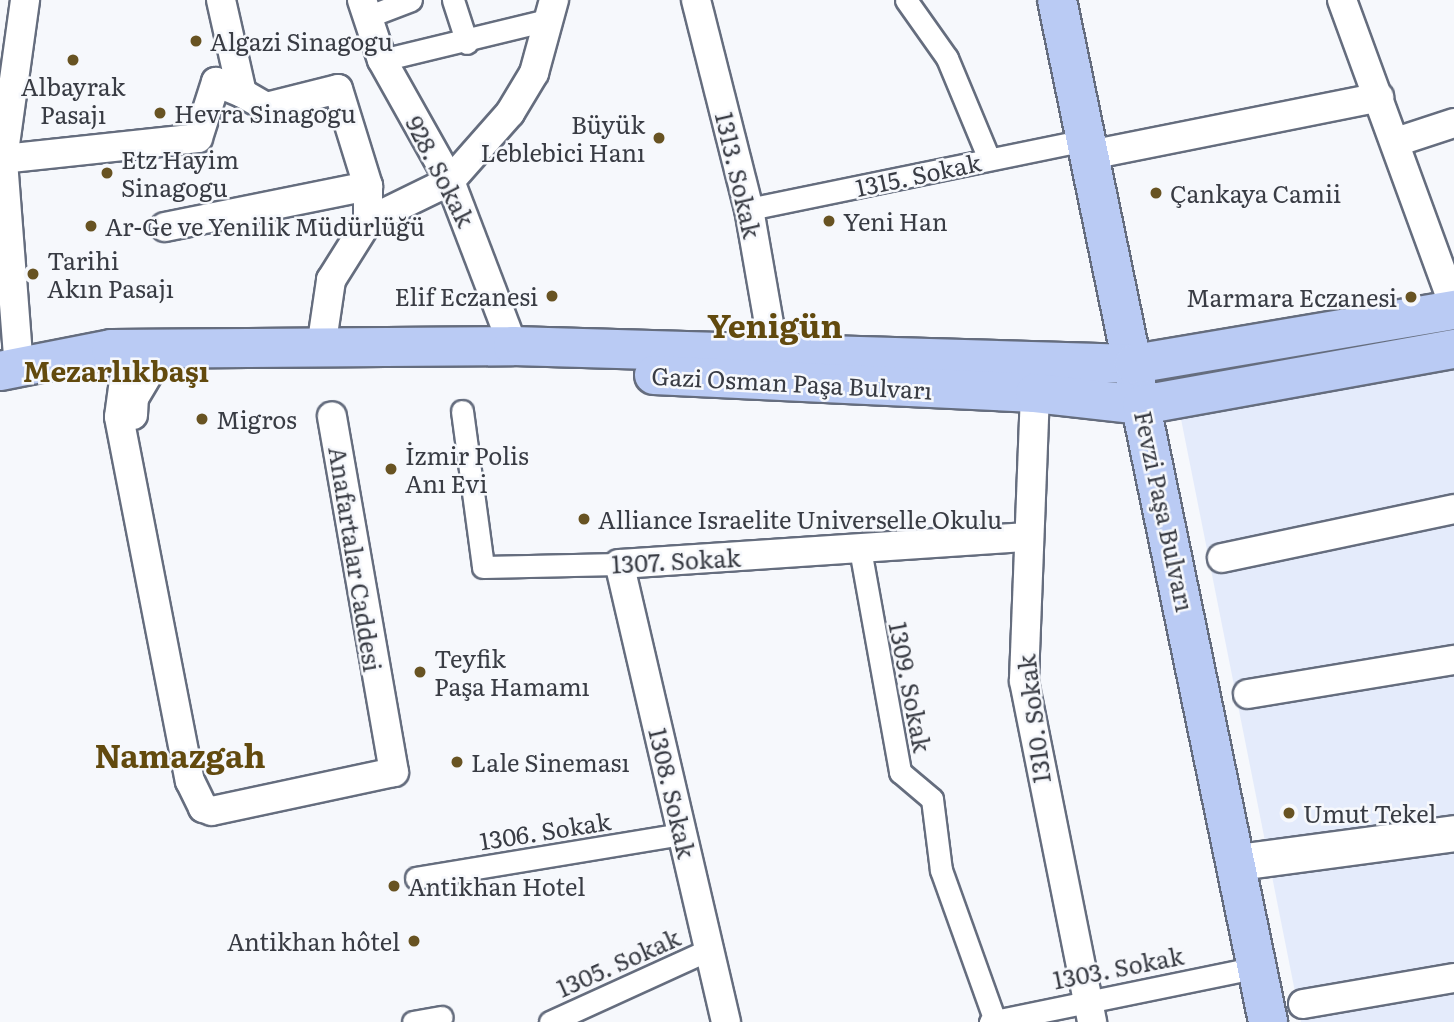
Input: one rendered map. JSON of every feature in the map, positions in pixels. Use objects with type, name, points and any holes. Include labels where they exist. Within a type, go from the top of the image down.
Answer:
[{"type":"main road","name":"Fevzi Paşa Bulvarı","points":[[1057,0],[1238,862],[1268,1022]]},
{"type":"main road","name":"Gazi Osman Paşa Bulvarı","points":[[122,368],[320,348],[513,346],[1134,365],[1454,308]]},
{"type":"main road","name":"Gazi Osman Paşa Bulvarı","points":[[122,368],[310,367],[572,372],[1035,393],[1142,405],[1454,349]]},
{"type":"main road","points":[[10,370],[122,368]]},
{"type":"street","points":[[10,370],[3,159],[25,0]]},
{"type":"street","points":[[221,0],[242,93]]},
{"type":"street","points":[[365,8],[411,0]]},
{"type":"street","points":[[453,0],[467,43]]},
{"type":"street","name":"1313. Sokak","points":[[696,0],[750,209],[774,352]]},
{"type":"street","points":[[906,0],[947,58],[989,159]]},
{"type":"street","points":[[1342,0],[1396,142],[1454,308]]},
{"type":"street","name":"928. Sokak","points":[[365,8],[382,60],[450,181],[513,346]]},
{"type":"street","points":[[382,60],[467,43],[551,10]]},
{"type":"street","points":[[320,348],[331,280],[368,222],[450,181],[510,113],[534,73],[551,10]]},
{"type":"street","points":[[3,159],[198,138],[216,82],[266,107],[338,89],[368,186],[368,222]]},
{"type":"street","name":"1315. Sokak","points":[[750,209],[989,159],[1088,147],[1379,97]]},
{"type":"street","points":[[1396,142],[1454,123]]},
{"type":"street","points":[[165,227],[368,186]]},
{"type":"street","points":[[122,368],[134,397],[133,415],[191,725],[183,743]]},
{"type":"street","points":[[122,368],[119,416],[183,743]]},
{"type":"street","name":"1310. Sokak","points":[[1035,393],[1025,537],[1029,726],[1088,1010]]},
{"type":"street","name":"1307. Sokak","points":[[462,411],[483,567],[619,564],[1025,537]]},
{"type":"street","name":"Anafartalar Caddesi","points":[[183,743],[195,797],[212,811],[394,772],[332,416]]},
{"type":"street","points":[[1222,558],[1454,509]]},
{"type":"street","name":"1309. Sokak","points":[[860,549],[900,772],[932,799],[941,870],[993,1021]]},
{"type":"street","name":"1308. Sokak","points":[[619,564],[726,1022]]},
{"type":"street","points":[[1248,694],[1454,660]]},
{"type":"street","name":"1306. Sokak","points":[[416,878],[682,834]]},
{"type":"street","points":[[1238,862],[1454,834]]},
{"type":"street","name":"1305. Sokak","points":[[550,1022],[708,950]]},
{"type":"street","name":"1303. Sokak","points":[[993,1021],[1088,1010],[1257,967]]},
{"type":"street","points":[[1303,1004],[1454,978]]},
{"type":"street","points":[[413,1022],[442,1017]]},
{"type":"shaded area","points":[[1454,369],[1454,1022],[1301,1022],[1181,419]]},
{"type":"place","name":"Algazi Sinagogu","points":[[196,41]]},
{"type":"place","name":"Albayrak Pasajı","points":[[73,60]]},
{"type":"place","name":"Hevra Sinagogu","points":[[160,113]]},
{"type":"place","name":"Büyük Leblebici Hanı","points":[[659,138]]},
{"type":"place","name":"Etz Hayim Sinagogu","points":[[107,173]]},
{"type":"place","name":"Çankaya Camii","points":[[1156,193]]},
{"type":"place","name":"Yeni Han","points":[[829,221]]},
{"type":"place","name":"Ar-Ge ve Yenilik Müdürlüğü","points":[[91,226]]},
{"type":"place","name":"Tarihi Akın Pasajı","points":[[33,274]]},
{"type":"place","name":"Elif Eczanesi","points":[[552,296]]},
{"type":"place","name":"Marmara Eczanesi","points":[[1411,297]]},
{"type":"place","name":"Migros","points":[[202,419]]},
{"type":"place","name":"İzmir Polis Anı Evi","points":[[391,469]]},
{"type":"place","name":"Alliance Israelite Universelle Okulu","points":[[584,519]]},
{"type":"place","name":"Teyfik Paşa Hamamı","points":[[420,672]]},
{"type":"place","name":"Lale Sineması","points":[[457,762]]},
{"type":"place","name":"Umut Tekel","points":[[1289,813]]},
{"type":"place","name":"Antikhan Hotel","points":[[394,886]]},
{"type":"place","name":"Antikhan hôtel","points":[[414,941]]},
{"type":"district","name":"Yenigün","points":[[775,324]]},
{"type":"district","name":"Mezarlıkbaşı","points":[[116,370]]},
{"type":"district","name":"Namazgah","points":[[180,754]]}]
